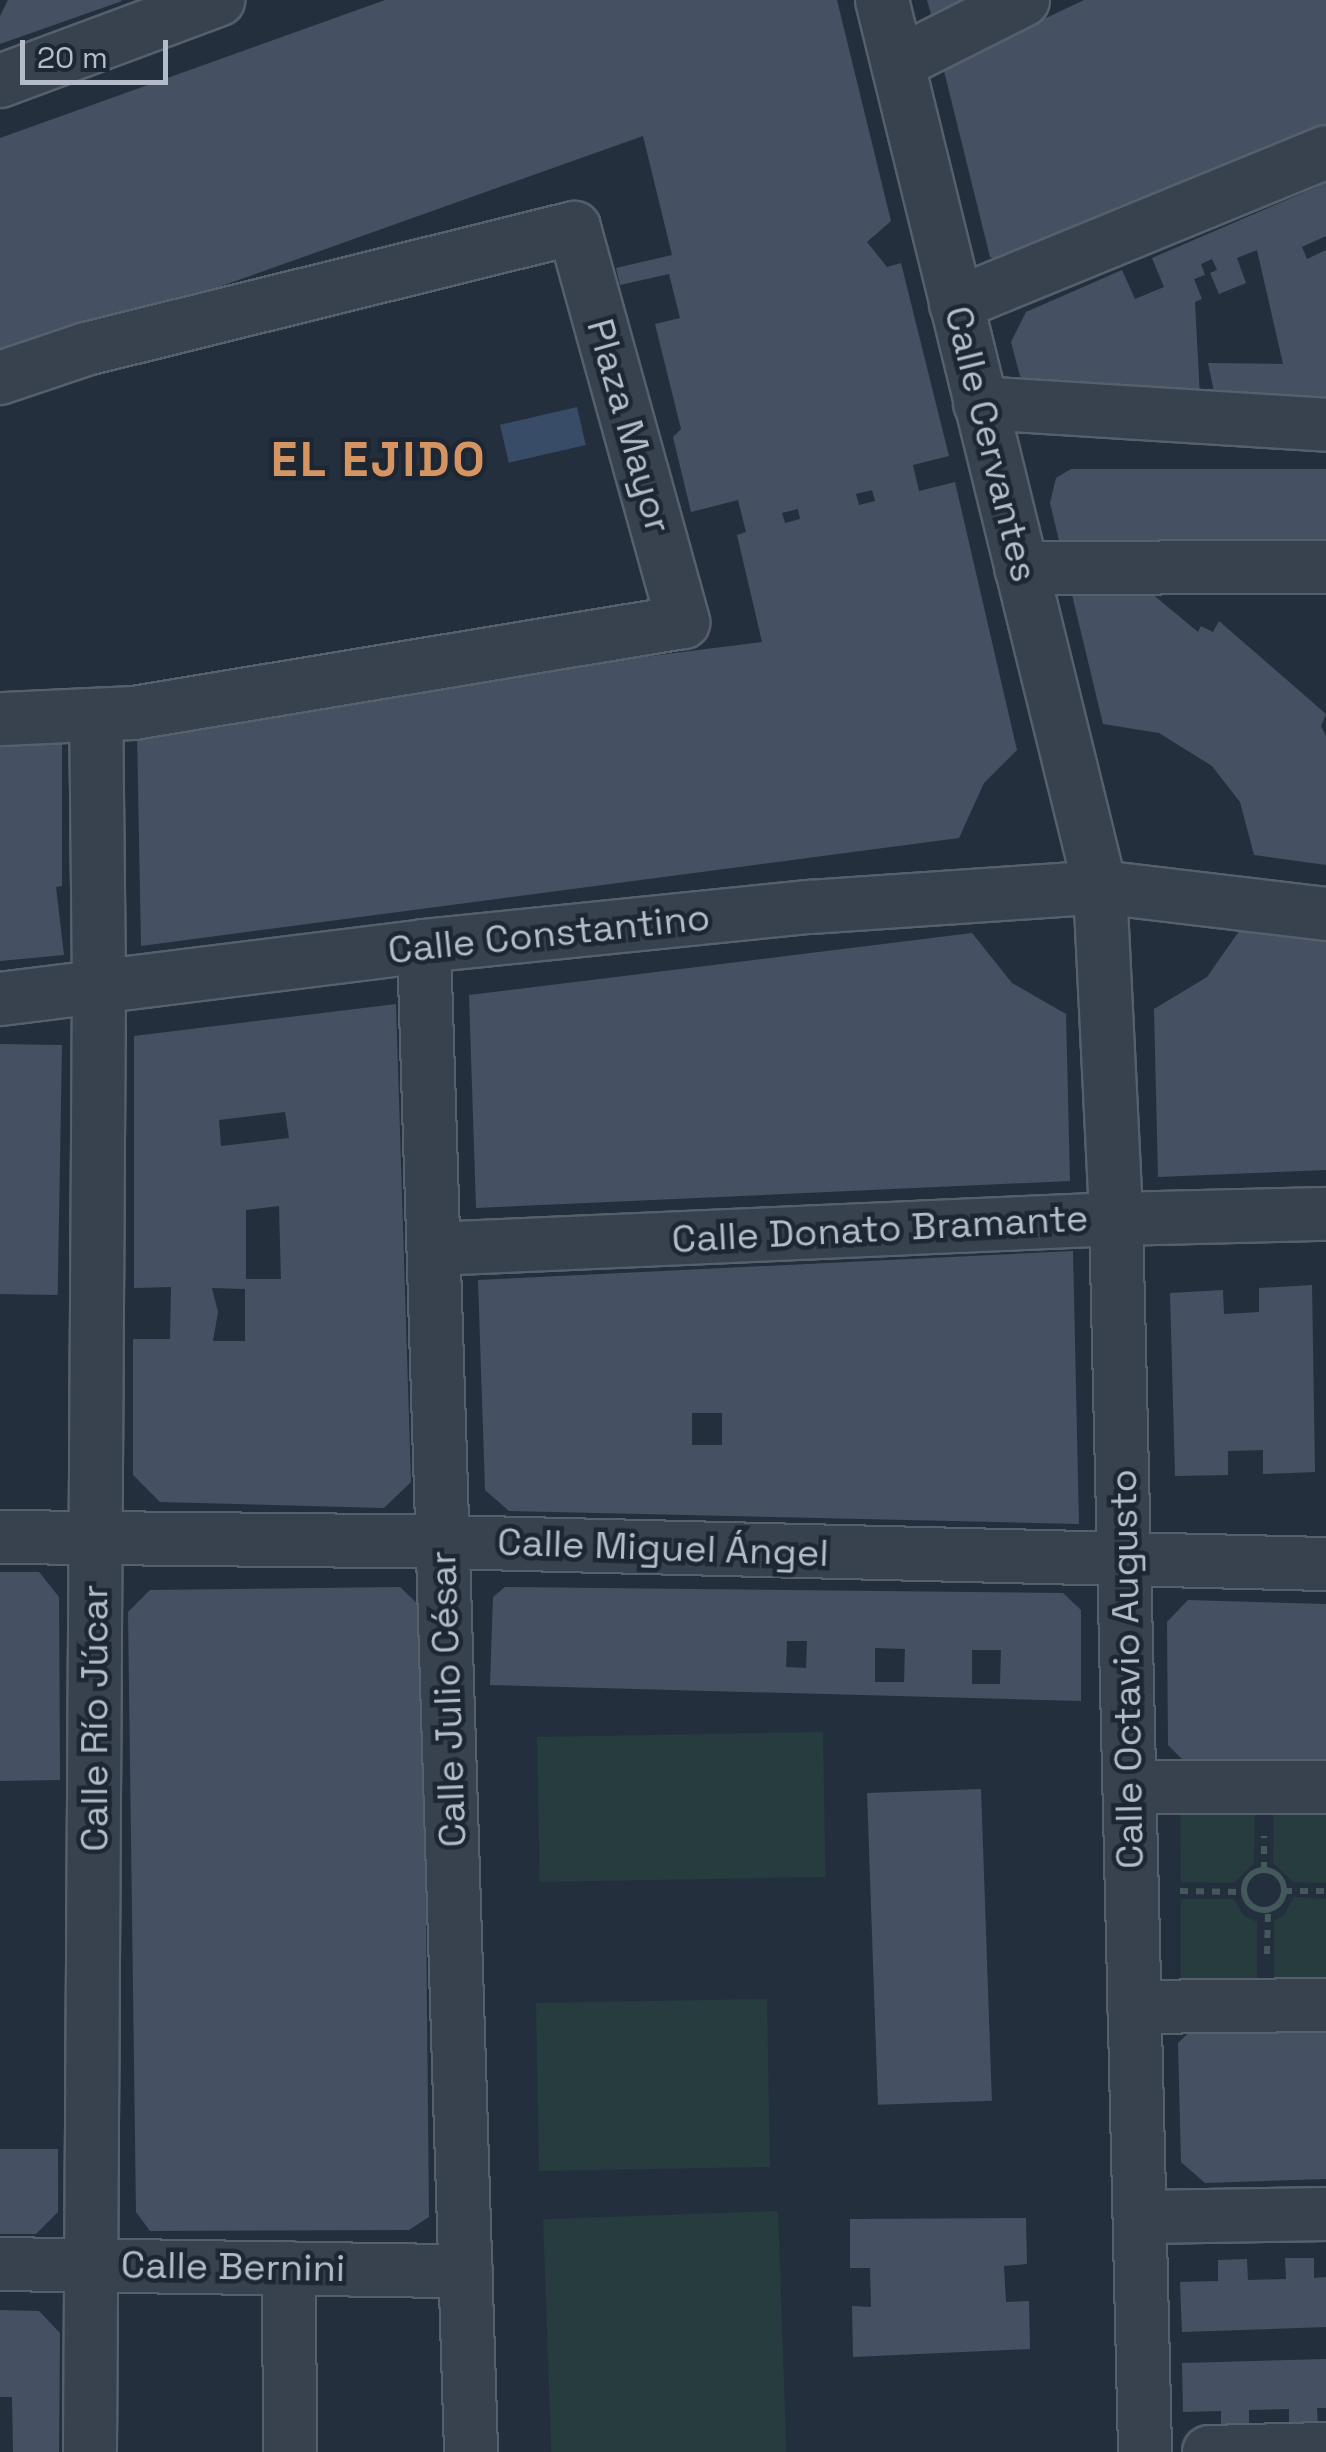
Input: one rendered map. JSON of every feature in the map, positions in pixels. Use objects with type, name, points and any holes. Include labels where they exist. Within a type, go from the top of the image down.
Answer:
[{"type":"street","points":[[0,81],[218,0]]},
{"type":"street","name":"Calle Cervantes","points":[[882,0],[1100,887]]},
{"type":"street","points":[[898,63],[1023,0]]},
{"type":"street","points":[[956,304],[1326,152]]},
{"type":"street","name":"Plaza Mayor","points":[[0,378],[86,349],[574,228],[683,622],[96,718],[0,719]]},
{"type":"street","points":[[980,403],[1326,425]]},
{"type":"street","points":[[1021,568],[1326,567]]},
{"type":"street","points":[[96,718],[98,984]]},
{"type":"street","name":"Calle Constantino","points":[[0,999],[424,946],[810,907],[1100,887],[1326,914]]},
{"type":"street","name":"Calle Octavio Augusto","points":[[1100,887],[1116,1218],[1145,2452]]},
{"type":"street","name":"Calle Julio César","points":[[424,946],[471,2452]]},
{"type":"street","name":"Calle Río Júcar","points":[[90,2452],[98,984]]},
{"type":"street","name":"Calle Donato Bramante","points":[[434,1249],[1116,1218],[1326,1214]]},
{"type":"street","name":"Calle Miguel Ángel","points":[[0,1537],[443,1542],[1326,1564]]},
{"type":"street","points":[[1131,1788],[1326,1786]]},
{"type":"street","points":[[1134,2006],[1326,2005]]},
{"type":"street","points":[[1140,2217],[1326,2214]]},
{"type":"street","name":"Calle Bernini","points":[[0,2264],[466,2271]]},
{"type":"street","points":[[289,2268],[290,2452]]},
{"type":"street","points":[[1208,2452],[1326,2449]]},
{"type":"path","points":[[1264,1870],[1280,1878],[1284,1890],[1279,1903],[1268,1910],[1254,1908],[1244,1892],[1248,1880],[1264,1870]]},
{"type":"path","points":[[1166,1890],[1244,1892]]},
{"type":"path","points":[[1284,1890],[1326,1891]]},
{"type":"green space","points":[[823,1732],[826,1877],[540,1882],[537,1737]]},
{"type":"green space","points":[[1255,1802],[1254,1863],[1234,1883],[1181,1882],[1180,1803]]},
{"type":"green space","points":[[1274,1802],[1326,1802],[1326,1883],[1293,1882],[1273,1863]]},
{"type":"green space","points":[[1294,1897],[1326,1899],[1326,1977],[1274,1978],[1274,1921],[1284,1915]]},
{"type":"green space","points":[[1181,1899],[1234,1899],[1243,1915],[1257,1922],[1257,1978],[1181,1979]]},
{"type":"green space","points":[[767,1999],[770,2167],[539,2171],[536,2003]]},
{"type":"green space","points":[[778,2211],[786,2452],[551,2452],[543,2219]]},
{"type":"water","points":[[577,407],[586,445],[509,463],[500,425]]},
{"type":"building","points":[[8,0],[122,1],[0,44],[0,16]]},
{"type":"building","points":[[385,0],[837,0],[891,221],[867,242],[887,267],[901,263],[949,456],[913,465],[919,491],[955,482],[1017,750],[984,783],[959,838],[141,946],[137,731],[62,740],[62,886],[56,887],[64,955],[0,961],[0,732],[136,721],[762,642],[737,535],[746,532],[738,500],[691,512],[673,437],[681,429],[655,324],[680,318],[669,274],[620,285],[616,268],[672,255],[643,136],[0,365],[0,138]],"holes":[[[872,490],[875,501],[859,505],[856,494]],[[798,509],[800,519],[785,523],[782,513]]]},
{"type":"building","points":[[927,0],[984,0],[934,25]]},
{"type":"building","points":[[1084,0],[1326,0],[1326,135],[1017,270],[990,257],[943,67]]},
{"type":"building","points":[[1326,183],[1326,236],[1302,247],[1307,259],[1326,250],[1326,405],[1215,397],[1208,363],[1283,364],[1257,250],[1237,258],[1246,283],[1219,294],[1210,273],[1217,270],[1212,259],[1201,264],[1205,275],[1194,279],[1202,299],[1195,302],[1200,397],[1046,397],[1020,376],[1011,342],[1026,312],[1122,270],[1135,299],[1164,287],[1152,258]]},
{"type":"building","points":[[1071,469],[1326,469],[1326,556],[1139,583],[1198,632],[1201,626],[1213,632],[1219,621],[1326,714],[1321,726],[1326,736],[1326,865],[1254,855],[1240,802],[1212,766],[1159,733],[1103,724],[1050,503],[1056,478]]},
{"type":"building","points":[[1242,927],[1326,937],[1326,1170],[1158,1177],[1154,1009],[1207,977]]},
{"type":"building","points":[[972,933],[1012,983],[1066,1014],[1070,1181],[476,1208],[469,995]]},
{"type":"building","points":[[396,1004],[411,1482],[384,1508],[160,1502],[133,1475],[133,1339],[170,1339],[171,1287],[134,1288],[134,1036]],"holes":[[[285,1112],[289,1138],[221,1146],[219,1120]],[[279,1206],[281,1279],[246,1279],[246,1210]],[[212,1288],[245,1289],[245,1341],[213,1341],[218,1312]]]},
{"type":"building","points":[[0,1044],[62,1045],[58,1295],[0,1294]]},
{"type":"building","points":[[1073,1251],[1079,1524],[509,1511],[485,1490],[478,1280]],"holes":[[[692,1413],[722,1413],[722,1445],[692,1445]]]},
{"type":"building","points":[[1312,1285],[1315,1472],[1263,1474],[1263,1450],[1228,1451],[1228,1475],[1175,1476],[1170,1293],[1223,1290],[1224,1314],[1259,1312],[1259,1288]]},
{"type":"building","points":[[0,1572],[39,1572],[59,1597],[60,1780],[0,1781]]},
{"type":"building","points":[[400,1587],[423,1609],[429,2217],[409,2230],[150,2231],[136,2212],[128,1612],[150,1590]]},
{"type":"building","points":[[505,1587],[1063,1593],[1081,1610],[1081,1701],[490,1685],[493,1597]],"holes":[[[787,1641],[807,1641],[806,1668],[786,1667]],[[875,1648],[905,1649],[904,1682],[875,1682]],[[972,1650],[1001,1650],[1000,1684],[972,1684]]]},
{"type":"building","points":[[1188,1600],[1326,1604],[1326,1772],[1191,1768],[1168,1745],[1167,1622]]},
{"type":"building","points":[[981,1789],[992,2101],[878,2105],[867,1793]]},
{"type":"building","points":[[1326,2019],[1326,2179],[1205,2183],[1181,2162],[1178,2043],[1200,2022]]},
{"type":"building","points":[[0,2149],[58,2149],[58,2212],[36,2234],[0,2234]]},
{"type":"building","points":[[1026,2218],[1027,2264],[1004,2266],[1006,2302],[1029,2301],[1030,2349],[853,2357],[852,2306],[871,2307],[870,2268],[850,2268],[850,2219]]},
{"type":"building","points":[[1285,2258],[1314,2258],[1314,2278],[1326,2277],[1326,2327],[1182,2332],[1180,2282],[1218,2281],[1218,2260],[1247,2259],[1248,2280],[1286,2279]]},
{"type":"building","points":[[0,2310],[39,2311],[60,2333],[59,2452],[13,2452],[12,2397],[0,2397]]},
{"type":"building","points":[[1326,2359],[1326,2408],[1317,2408],[1318,2428],[1289,2428],[1289,2409],[1249,2410],[1249,2429],[1221,2430],[1221,2411],[1183,2412],[1182,2363]]},
{"type":"district","name":"EL EJIDO","points":[[379,460]]}]
